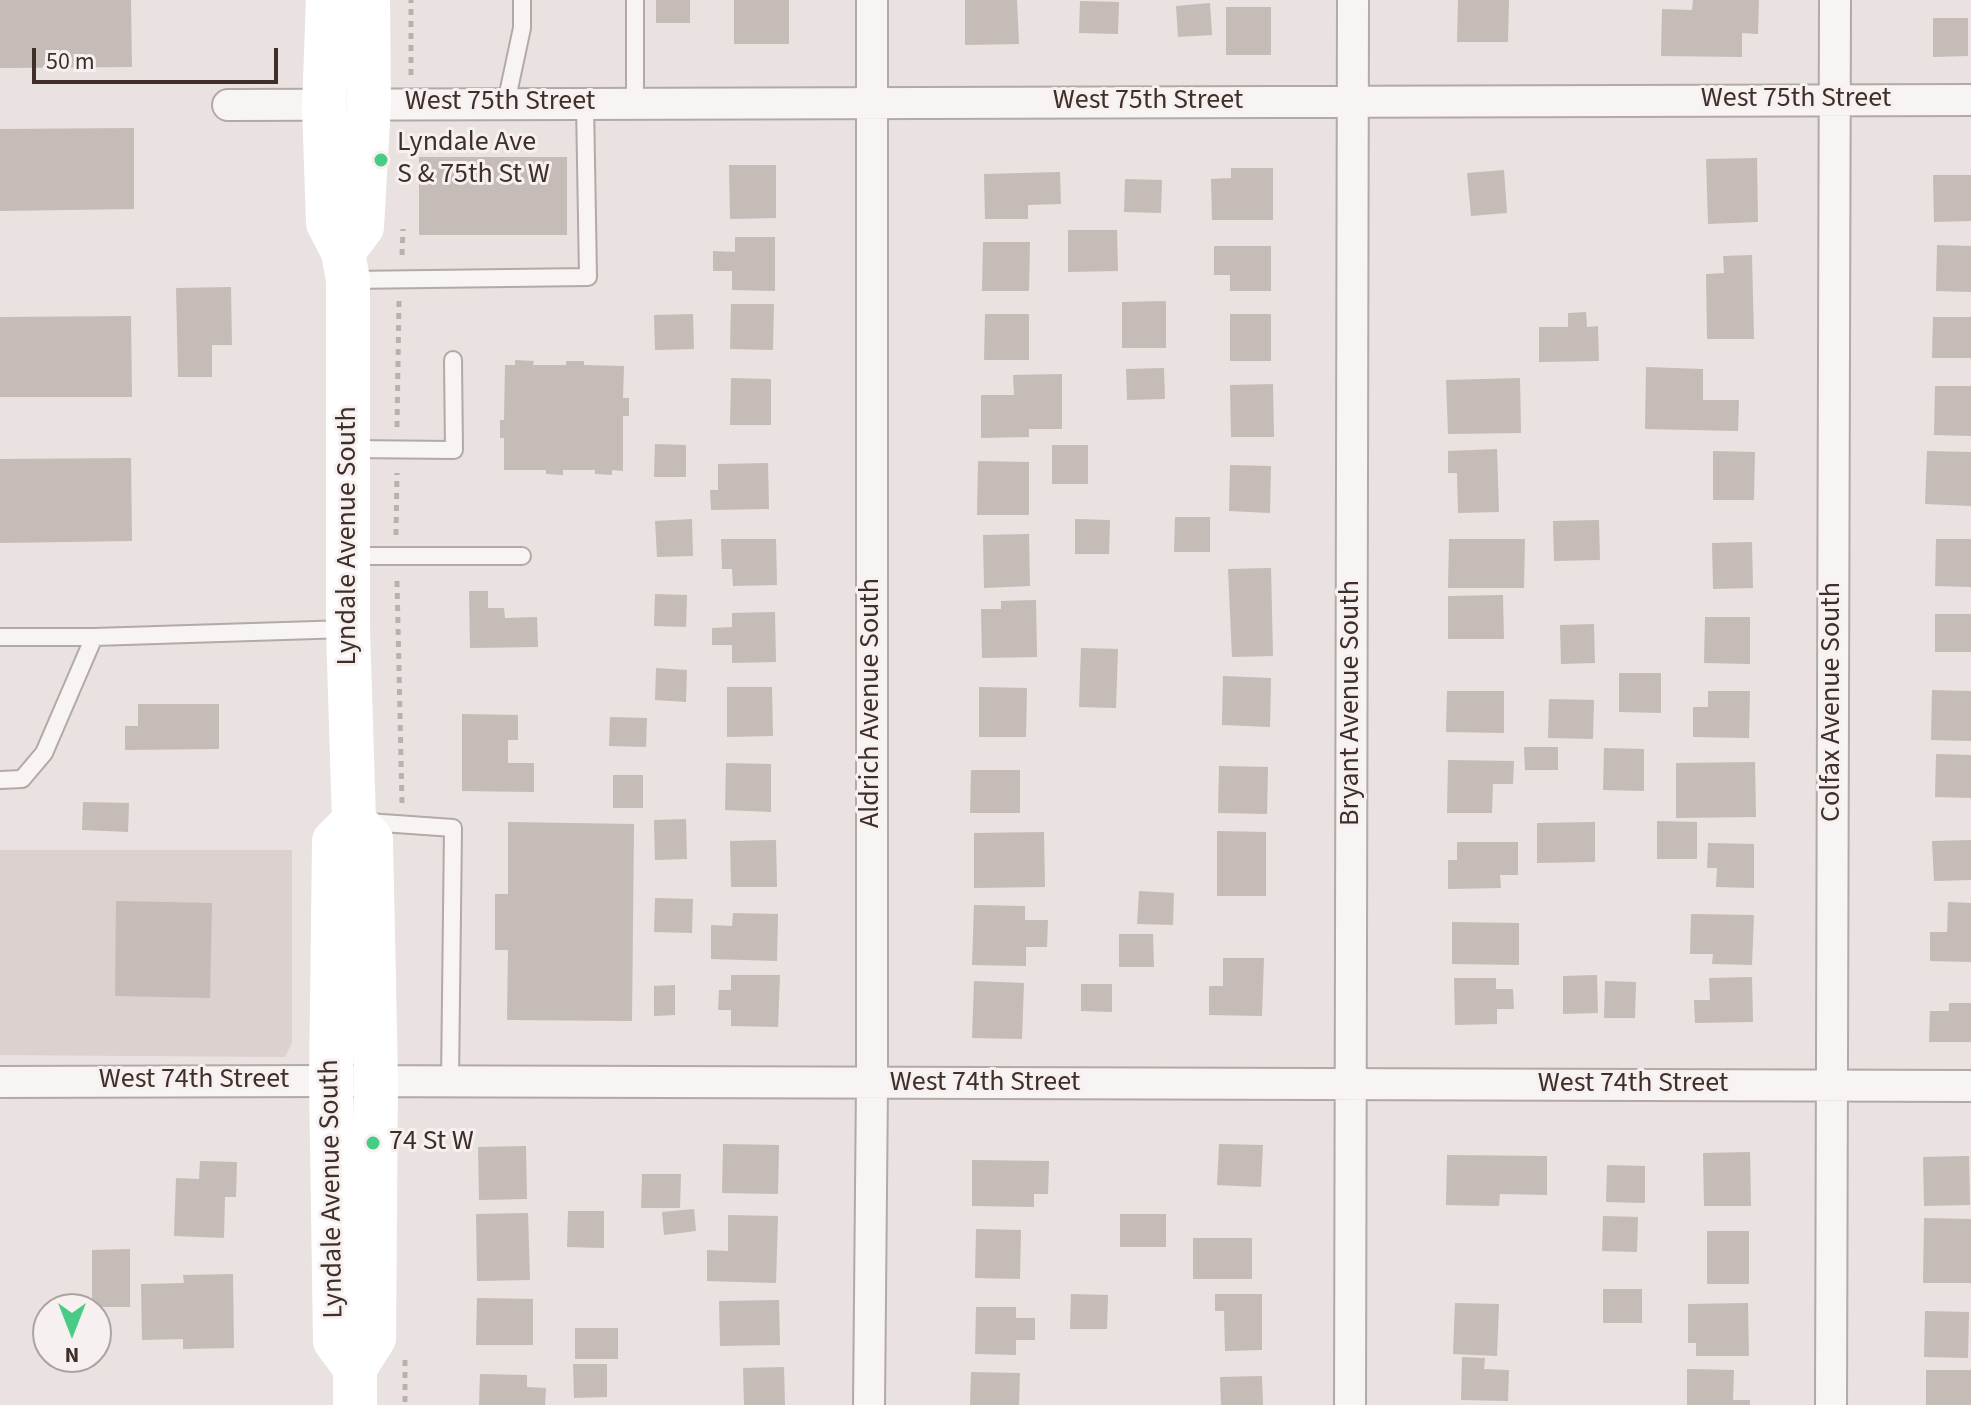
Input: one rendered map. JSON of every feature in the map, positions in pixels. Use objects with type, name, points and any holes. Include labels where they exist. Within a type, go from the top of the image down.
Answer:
[{"type":"main road","name":"Lyndale Avenue South","points":[[328,0],[324,106],[328,223],[346,266],[348,629],[354,821],[371,839],[376,1081],[374,1338],[355,1386]]},
{"type":"main road","points":[[346,266],[362,227],[369,104],[368,0]]},
{"type":"main road","name":"Lyndale Avenue South","points":[[354,821],[334,841],[331,1081],[335,1341],[355,1386]]},
{"type":"street","name":"Aldrich Avenue South","points":[[869,1405],[872,0]]},
{"type":"street","name":"Bryant Avenue South","points":[[1350,1405],[1353,0]]},
{"type":"street","name":"Colfax Avenue South","points":[[1831,1405],[1835,0]]},
{"type":"street","name":"West 75th Street","points":[[228,105],[1971,100]]},
{"type":"street","name":"West 74th Street","points":[[0,1082],[1971,1086]]},
{"type":"lane","points":[[506,103],[522,28],[522,0]]},
{"type":"lane","points":[[635,0],[635,103]]},
{"type":"lane","points":[[346,266],[400,280],[588,277],[585,103]]},
{"type":"lane","points":[[349,449],[454,450],[453,360]]},
{"type":"lane","points":[[349,556],[522,556]]},
{"type":"lane","points":[[0,637],[348,629]]},
{"type":"lane","points":[[0,780],[22,779],[44,753],[94,637]]},
{"type":"lane","points":[[354,821],[453,828],[450,1082]]},
{"type":"path","points":[[411,0],[411,72]]},
{"type":"path","points":[[402,824],[396,556],[403,222]]},
{"type":"shaded area","points":[[0,850],[292,850],[292,1043],[285,1057],[0,1055]]},
{"type":"building","points":[[0,0],[131,0],[132,67],[0,68]]},
{"type":"building","points":[[656,0],[690,0],[690,23],[656,23]]},
{"type":"building","points":[[734,0],[789,0],[789,44],[734,44]]},
{"type":"building","points":[[965,0],[1017,0],[1019,44],[965,45]]},
{"type":"building","points":[[1458,0],[1509,0],[1508,42],[1457,42]]},
{"type":"building","points":[[1693,0],[1759,0],[1758,34],[1742,33],[1742,57],[1661,56],[1662,9],[1692,10]]},
{"type":"building","points":[[1080,1],[1119,2],[1118,34],[1079,33]]},
{"type":"building","points":[[1210,3],[1212,35],[1178,37],[1176,6]]},
{"type":"building","points":[[1226,7],[1271,7],[1271,55],[1226,55]]},
{"type":"building","points":[[1933,18],[1968,18],[1968,56],[1933,57]]},
{"type":"building","points":[[134,128],[134,209],[0,211],[0,129]]},
{"type":"building","points":[[419,157],[567,157],[567,235],[419,235]]},
{"type":"building","points":[[1757,158],[1758,222],[1708,224],[1706,159]]},
{"type":"building","points":[[729,165],[776,165],[776,218],[730,219]]},
{"type":"building","points":[[1231,168],[1273,168],[1273,220],[1212,220],[1211,179],[1231,178]]},
{"type":"building","points":[[1504,170],[1507,213],[1471,216],[1467,173]]},
{"type":"building","points":[[1060,172],[1061,204],[1028,205],[1028,219],[985,219],[984,174]]},
{"type":"building","points":[[1933,175],[1971,175],[1971,221],[1934,222]]},
{"type":"building","points":[[1125,179],[1162,180],[1161,213],[1124,212]]},
{"type":"building","points":[[1068,230],[1117,230],[1118,271],[1068,272]]},
{"type":"building","points":[[735,237],[775,237],[775,291],[732,290],[732,271],[713,271],[713,251],[735,252]]},
{"type":"building","points":[[983,242],[1030,242],[1029,291],[982,291]]},
{"type":"building","points":[[1937,245],[1971,246],[1971,292],[1936,291]]},
{"type":"building","points":[[1214,246],[1271,246],[1271,291],[1230,291],[1230,275],[1214,275]]},
{"type":"building","points":[[1752,255],[1754,339],[1707,339],[1706,274],[1724,273],[1723,256]]},
{"type":"building","points":[[231,287],[232,345],[212,345],[212,377],[178,377],[176,288]]},
{"type":"building","points":[[1166,301],[1166,348],[1122,348],[1122,302]]},
{"type":"building","points":[[731,304],[774,304],[773,350],[730,349]]},
{"type":"building","points":[[1586,312],[1587,327],[1598,326],[1599,361],[1539,362],[1539,327],[1568,327],[1568,313]]},
{"type":"building","points":[[693,314],[694,349],[655,350],[654,315]]},
{"type":"building","points":[[985,314],[1029,314],[1029,360],[984,360]]},
{"type":"building","points":[[1230,314],[1271,314],[1271,361],[1230,361]]},
{"type":"building","points":[[131,316],[132,397],[0,397],[0,317]]},
{"type":"building","points":[[1933,317],[1971,317],[1971,358],[1932,358]]},
{"type":"building","points":[[515,360],[534,361],[533,365],[566,365],[566,361],[584,361],[584,365],[624,366],[623,398],[629,398],[629,416],[623,416],[623,471],[612,470],[612,475],[595,474],[595,470],[563,470],[563,475],[546,474],[546,470],[504,470],[504,438],[500,438],[500,420],[504,420],[505,365],[515,365]]},
{"type":"building","points":[[1646,367],[1703,369],[1703,400],[1739,400],[1738,431],[1645,429]]},
{"type":"building","points":[[1164,368],[1165,399],[1127,400],[1126,369]]},
{"type":"building","points":[[1062,374],[1062,429],[1029,429],[1029,437],[981,438],[981,395],[1014,395],[1013,375]]},
{"type":"building","points":[[731,378],[771,379],[771,425],[730,425]]},
{"type":"building","points":[[1520,378],[1521,433],[1448,434],[1446,380]]},
{"type":"building","points":[[1273,384],[1274,437],[1231,437],[1230,385]]},
{"type":"building","points":[[1935,386],[1971,386],[1971,436],[1934,435]]},
{"type":"building","points":[[655,444],[686,445],[686,477],[654,477]]},
{"type":"building","points":[[1052,445],[1088,445],[1088,484],[1052,484]]},
{"type":"building","points":[[1497,449],[1499,512],[1458,513],[1457,473],[1448,473],[1448,451]]},
{"type":"building","points":[[1713,451],[1755,452],[1754,500],[1713,500]]},
{"type":"building","points":[[1927,451],[1971,452],[1971,506],[1925,504]]},
{"type":"building","points":[[131,458],[132,541],[0,543],[0,459]]},
{"type":"building","points":[[978,461],[1029,462],[1029,515],[977,515]]},
{"type":"building","points":[[768,463],[769,509],[711,510],[710,490],[718,490],[718,464]]},
{"type":"building","points":[[1230,465],[1271,466],[1270,513],[1229,511]]},
{"type":"building","points":[[1175,517],[1210,517],[1210,552],[1174,552]]},
{"type":"building","points":[[692,519],[693,556],[657,557],[655,521]]},
{"type":"building","points":[[1075,519],[1110,520],[1109,554],[1075,554]]},
{"type":"building","points":[[1599,520],[1600,560],[1554,561],[1553,521]]},
{"type":"building","points":[[1029,534],[1030,586],[984,588],[983,535]]},
{"type":"building","points":[[721,539],[776,539],[777,585],[733,586],[732,569],[722,569]]},
{"type":"building","points":[[1449,539],[1525,539],[1524,588],[1448,588]]},
{"type":"building","points":[[1936,539],[1971,539],[1971,587],[1935,586]]},
{"type":"building","points":[[1752,542],[1753,588],[1713,589],[1712,543]]},
{"type":"building","points":[[1271,568],[1273,656],[1232,657],[1228,569]]},
{"type":"building","points":[[469,591],[488,591],[488,608],[504,608],[505,618],[537,617],[538,647],[470,648]]},
{"type":"building","points":[[655,594],[687,595],[686,627],[654,626]]},
{"type":"building","points":[[1503,595],[1504,639],[1448,639],[1448,596]]},
{"type":"building","points":[[1036,600],[1037,657],[982,658],[981,609],[1001,609],[1001,601]]},
{"type":"building","points":[[775,612],[776,662],[732,663],[732,645],[712,645],[712,628],[732,627],[732,613]]},
{"type":"building","points":[[1935,614],[1971,614],[1971,652],[1935,652]]},
{"type":"building","points":[[1705,617],[1750,617],[1750,664],[1704,663]]},
{"type":"building","points":[[1594,624],[1595,663],[1561,664],[1560,625]]},
{"type":"building","points":[[1081,648],[1118,649],[1116,708],[1079,707]]},
{"type":"building","points":[[656,668],[687,670],[686,702],[655,700]]},
{"type":"building","points":[[1619,673],[1661,673],[1661,713],[1619,712]]},
{"type":"building","points":[[1223,676],[1271,678],[1270,727],[1222,725]]},
{"type":"building","points":[[727,687],[772,687],[773,736],[727,737]]},
{"type":"building","points":[[979,687],[1027,688],[1026,737],[979,737]]},
{"type":"building","points":[[1932,690],[1971,691],[1971,741],[1931,740]]},
{"type":"building","points":[[1447,691],[1504,691],[1504,733],[1446,732]]},
{"type":"building","points":[[1708,691],[1750,691],[1749,738],[1693,737],[1693,707],[1708,707]]},
{"type":"building","points":[[1549,699],[1594,700],[1593,739],[1548,738]]},
{"type":"building","points":[[138,704],[219,704],[219,749],[125,750],[125,726],[138,726]]},
{"type":"building","points":[[462,714],[518,715],[518,740],[508,740],[508,763],[534,763],[534,792],[462,791]]},
{"type":"building","points":[[610,717],[647,718],[646,747],[609,746]]},
{"type":"building","points":[[1524,747],[1558,747],[1558,770],[1525,770]]},
{"type":"building","points":[[1604,748],[1644,749],[1644,791],[1603,790]]},
{"type":"building","points":[[1936,754],[1971,755],[1971,798],[1935,797]]},
{"type":"building","points":[[1448,760],[1514,761],[1513,784],[1493,784],[1492,813],[1447,813]]},
{"type":"building","points":[[1755,762],[1756,817],[1676,818],[1676,763]]},
{"type":"building","points":[[726,763],[771,764],[771,812],[725,810]]},
{"type":"building","points":[[1219,766],[1268,767],[1267,814],[1218,813]]},
{"type":"building","points":[[971,770],[1020,770],[1020,813],[970,813]]},
{"type":"building","points":[[613,775],[643,775],[643,808],[613,808]]},
{"type":"building","points":[[83,802],[129,803],[128,832],[82,830]]},
{"type":"building","points":[[686,819],[687,859],[655,860],[654,820]]},
{"type":"building","points":[[1657,821],[1697,822],[1697,859],[1657,859]]},
{"type":"building","points":[[508,822],[634,824],[632,1021],[507,1020],[508,950],[495,950],[495,894],[508,894]]},
{"type":"building","points":[[1595,822],[1595,862],[1537,863],[1537,823]]},
{"type":"building","points":[[1217,831],[1266,832],[1266,896],[1217,896]]},
{"type":"building","points":[[1044,832],[1045,887],[974,888],[974,833]]},
{"type":"building","points":[[776,840],[777,887],[731,887],[730,841]]},
{"type":"building","points":[[1971,840],[1971,880],[1934,881],[1932,841]]},
{"type":"building","points":[[1457,842],[1518,842],[1518,875],[1500,875],[1501,888],[1448,889],[1448,860],[1457,860]]},
{"type":"building","points":[[1708,843],[1754,844],[1754,888],[1716,887],[1717,868],[1707,868]]},
{"type":"building","points":[[1139,891],[1174,893],[1173,925],[1137,924]]},
{"type":"building","points":[[655,898],[693,899],[692,933],[654,932]]},
{"type":"building","points":[[116,901],[212,903],[210,998],[115,996]]},
{"type":"building","points":[[1948,902],[1971,903],[1971,962],[1930,961],[1930,932],[1947,932]]},
{"type":"building","points":[[974,905],[1025,906],[1025,920],[1048,920],[1047,947],[1026,947],[1026,966],[972,965]]},
{"type":"building","points":[[733,913],[778,914],[777,961],[711,959],[711,925],[732,926]]},
{"type":"building","points":[[1691,914],[1754,915],[1752,965],[1712,964],[1713,954],[1690,954]]},
{"type":"building","points":[[1452,922],[1519,923],[1519,965],[1452,964]]},
{"type":"building","points":[[1119,934],[1153,934],[1154,967],[1119,967]]},
{"type":"building","points":[[1223,958],[1264,958],[1262,1016],[1209,1015],[1209,986],[1223,986]]},
{"type":"building","points":[[731,975],[780,975],[778,1027],[731,1026],[731,1010],[718,1010],[719,990],[731,990]]},
{"type":"building","points":[[1597,975],[1598,1013],[1563,1014],[1563,976]]},
{"type":"building","points":[[1752,977],[1753,1022],[1695,1023],[1694,1000],[1710,1000],[1709,978]]},
{"type":"building","points":[[1454,978],[1496,978],[1496,989],[1513,989],[1514,1009],[1497,1009],[1497,1024],[1455,1025]]},
{"type":"building","points":[[974,981],[1024,983],[1022,1039],[972,1038]]},
{"type":"building","points":[[1605,981],[1636,982],[1635,1018],[1604,1018]]},
{"type":"building","points":[[1081,984],[1112,984],[1112,1012],[1081,1011]]},
{"type":"building","points":[[675,985],[675,1015],[654,1016],[654,986]]},
{"type":"building","points":[[1949,1003],[1971,1003],[1971,1042],[1929,1042],[1930,1011],[1949,1011]]},
{"type":"building","points":[[723,1144],[779,1145],[778,1194],[722,1193]]},
{"type":"building","points":[[1219,1144],[1263,1145],[1261,1187],[1217,1185]]},
{"type":"building","points":[[526,1146],[527,1199],[479,1200],[478,1147]]},
{"type":"building","points":[[1750,1152],[1751,1206],[1704,1206],[1703,1153]]},
{"type":"building","points":[[1447,1155],[1547,1156],[1547,1195],[1500,1194],[1499,1206],[1446,1205]]},
{"type":"building","points":[[1969,1156],[1970,1205],[1924,1206],[1923,1157]]},
{"type":"building","points":[[972,1160],[1049,1161],[1048,1194],[1034,1194],[1034,1207],[972,1206]]},
{"type":"building","points":[[200,1161],[237,1162],[236,1197],[225,1197],[224,1238],[174,1236],[176,1178],[199,1179]]},
{"type":"building","points":[[1607,1165],[1645,1166],[1645,1203],[1606,1202]]},
{"type":"building","points":[[642,1174],[681,1174],[680,1208],[641,1208]]},
{"type":"building","points":[[694,1209],[696,1231],[664,1235],[662,1212]]},
{"type":"building","points":[[568,1211],[604,1211],[604,1248],[567,1247]]},
{"type":"building","points":[[528,1213],[530,1280],[477,1281],[476,1214]]},
{"type":"building","points":[[1120,1214],[1166,1214],[1166,1247],[1120,1247]]},
{"type":"building","points":[[728,1215],[778,1216],[776,1283],[707,1281],[707,1250],[728,1251]]},
{"type":"building","points":[[1603,1216],[1638,1217],[1637,1252],[1602,1251]]},
{"type":"building","points":[[1924,1218],[1971,1219],[1971,1283],[1923,1283]]},
{"type":"building","points":[[976,1229],[1021,1230],[1020,1279],[975,1278]]},
{"type":"building","points":[[1707,1231],[1749,1231],[1749,1284],[1707,1284]]},
{"type":"building","points":[[1193,1238],[1252,1238],[1252,1279],[1193,1279]]},
{"type":"building","points":[[130,1249],[130,1307],[112,1307],[112,1293],[92,1293],[92,1250]]},
{"type":"building","points":[[233,1274],[234,1348],[183,1349],[183,1339],[142,1340],[141,1284],[184,1283],[183,1275]]},
{"type":"building","points":[[1603,1289],[1642,1289],[1642,1323],[1603,1323]]},
{"type":"building","points":[[1071,1294],[1108,1295],[1107,1329],[1070,1329]]},
{"type":"building","points":[[1215,1294],[1262,1294],[1262,1350],[1225,1351],[1224,1311],[1215,1311]]},
{"type":"building","points":[[477,1298],[533,1299],[533,1345],[476,1345]]},
{"type":"building","points":[[779,1300],[780,1345],[720,1346],[719,1301]]},
{"type":"building","points":[[1455,1303],[1499,1304],[1497,1356],[1453,1354]]},
{"type":"building","points":[[1748,1303],[1749,1356],[1696,1356],[1696,1343],[1688,1343],[1688,1304]]},
{"type":"building","points":[[976,1307],[1016,1307],[1016,1318],[1035,1318],[1035,1340],[1016,1340],[1016,1355],[975,1354]]},
{"type":"building","points":[[1925,1311],[1969,1312],[1968,1358],[1924,1357]]},
{"type":"building","points":[[575,1328],[618,1328],[618,1359],[575,1359]]},
{"type":"building","points":[[1462,1357],[1485,1358],[1484,1369],[1509,1370],[1508,1401],[1461,1400]]},
{"type":"building","points":[[573,1364],[607,1364],[607,1397],[574,1398]]},
{"type":"building","points":[[784,1367],[785,1405],[744,1405],[743,1368]]},
{"type":"building","points":[[1687,1369],[1734,1370],[1733,1400],[1750,1400],[1750,1405],[1687,1405]]},
{"type":"building","points":[[1926,1370],[1971,1370],[1971,1405],[1926,1405]]},
{"type":"building","points":[[971,1372],[1020,1373],[1019,1405],[970,1405]]},
{"type":"building","points":[[480,1374],[527,1375],[527,1387],[546,1388],[545,1405],[479,1405]]},
{"type":"building","points":[[1262,1376],[1263,1405],[1221,1405],[1220,1377]]},
{"type":"place","name":"Lyndale Ave S & 75th St W","points":[[381,160]]},
{"type":"place","name":"74 St W","points":[[373,1143]]}]
